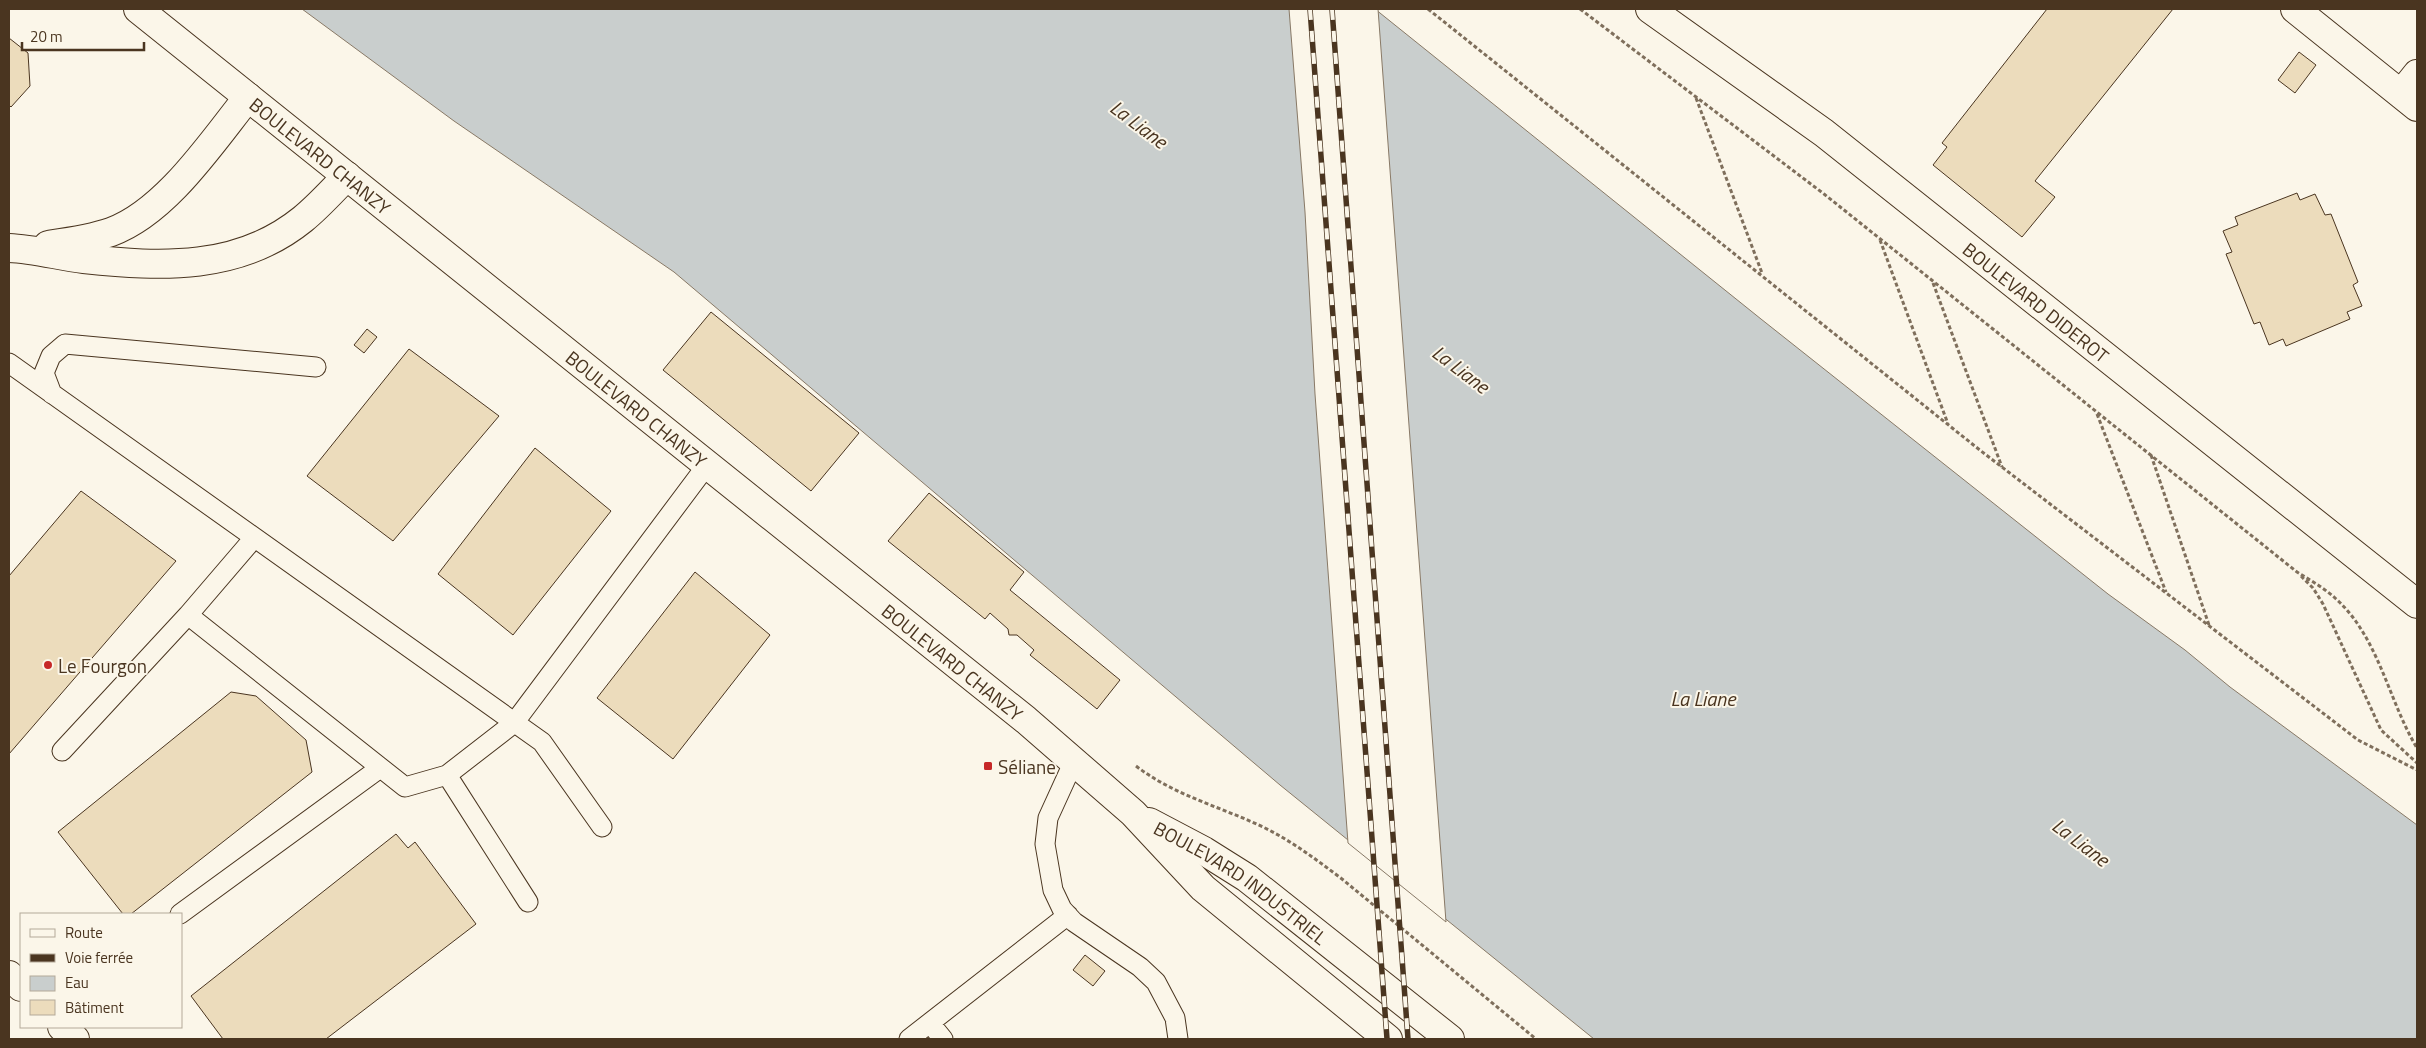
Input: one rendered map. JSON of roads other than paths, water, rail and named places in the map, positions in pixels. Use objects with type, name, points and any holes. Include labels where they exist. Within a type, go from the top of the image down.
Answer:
[{"type":"main road","name":"BOULEVARD CHANZY","points":[[138,9],[1026,720],[1133,812]]},
{"type":"main road","name":"BOULEVARD DIDEROT","points":[[1650,9],[1831,138],[2417,604]]},
{"type":"main road","points":[[2295,9],[2412,92]]},
{"type":"main road","points":[[18,248],[100,236],[121,228],[147,214],[175,186],[248,97]]},
{"type":"main road","points":[[18,248],[100,260],[177,262],[221,259],[264,245],[304,219],[347,176]]},
{"type":"main road","name":"BOULEVARD INDUSTRIEL","points":[[1133,812],[1203,888],[1388,1039]]},
{"type":"main road","name":"BOULEVARD INDUSTRIEL","points":[[1133,812],[1204,851],[1247,878],[1450,1039]]},
{"type":"main road","points":[[9,974],[20,986]]},
{"type":"main road","points":[[63,1028],[75,1039]]},
{"type":"lane","points":[[52,394],[44,372],[51,356],[65,344],[316,367]]},
{"type":"lane","points":[[9,363],[514,724],[542,742],[602,827]]},
{"type":"lane","points":[[188,615],[405,787],[447,775],[514,724],[708,465]]},
{"type":"lane","points":[[62,751],[188,615],[254,538]]},
{"type":"lane","points":[[1074,761],[1048,818],[1045,844],[1053,890],[1062,910],[1156,982],[1174,1018],[1178,1039]]},
{"type":"lane","points":[[181,913],[380,768]]},
{"type":"lane","points":[[447,775],[528,902]]},
{"type":"lane","points":[[909,1039],[1068,915]]},
{"type":"lane","points":[[930,1023],[943,1039]]},
{"type":"water","name":"La Liane","points":[[302,9],[1375,9],[1761,319],[2108,594],[2417,825],[2417,1039],[1594,1039],[1280,785],[674,272],[454,121]]},
{"type":"railway","points":[[1310,9],[1387,1039]]},
{"type":"railway","points":[[1332,9],[1408,1039]]},
{"type":"place","name":"Le Fourgon","points":[[48,665]]},
{"type":"place","name":"Séliane","points":[[988,766]]}]
